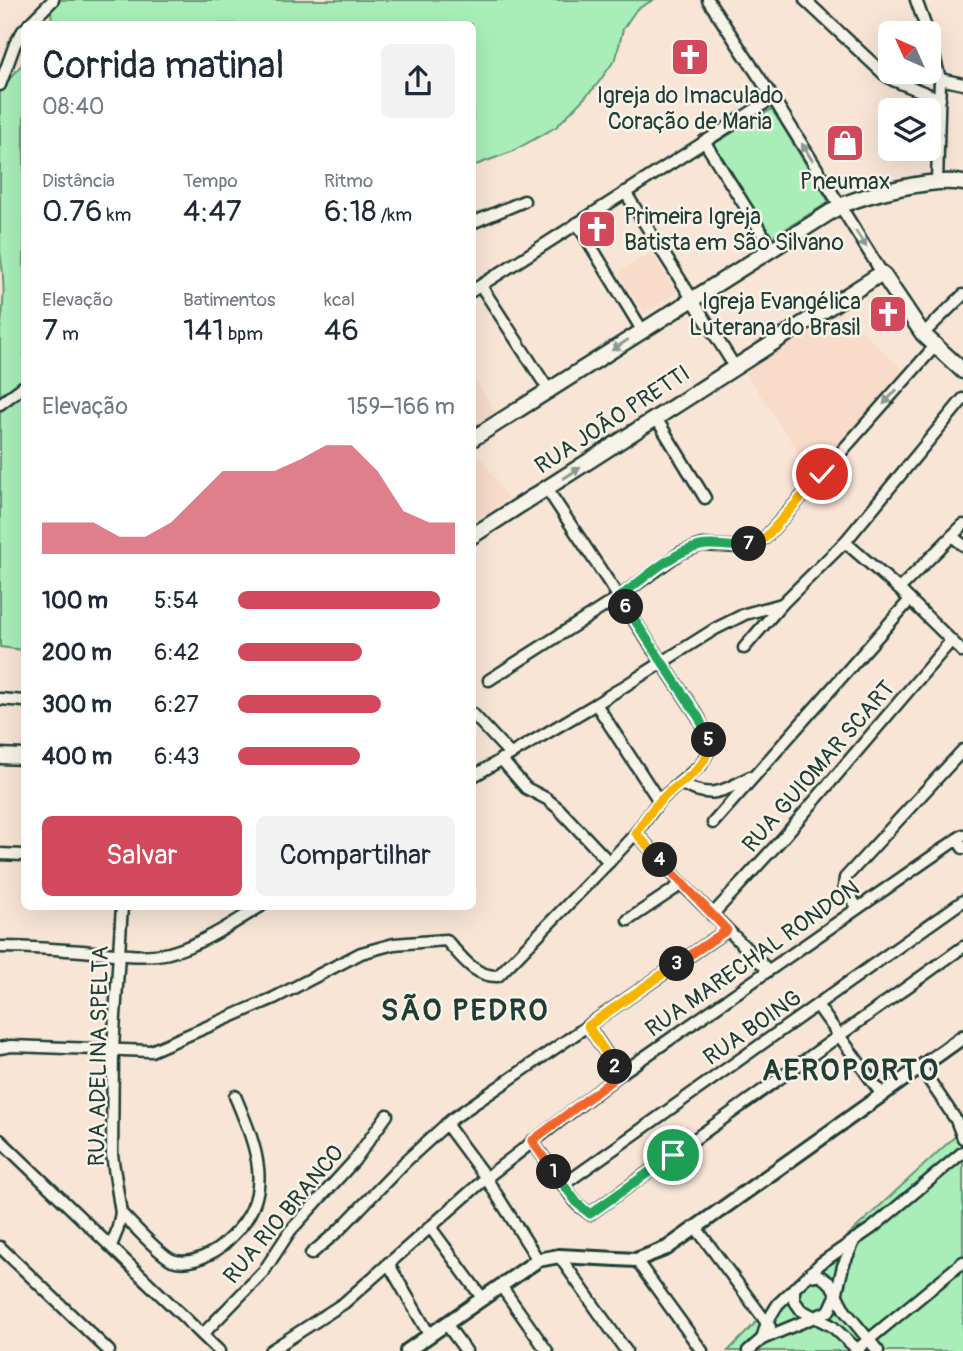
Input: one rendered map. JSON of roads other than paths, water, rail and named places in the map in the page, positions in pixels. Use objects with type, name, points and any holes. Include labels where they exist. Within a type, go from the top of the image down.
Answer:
[{"type":"main road","points":[[476,437],[840,206],[877,194],[937,182],[963,183]]},
{"type":"main road","points":[[882,273],[923,334],[963,370]]},
{"type":"main road","name":"RUA JOÃO PRETTI","points":[[476,533],[882,273]]},
{"type":"main road","points":[[0,756],[21,757]]},
{"type":"street","points":[[32,21],[53,0]]},
{"type":"street","points":[[708,0],[773,98],[882,273]]},
{"type":"street","points":[[805,0],[884,74],[938,98]]},
{"type":"street","points":[[916,0],[924,21]]},
{"type":"street","points":[[0,85],[21,34]]},
{"type":"street","points":[[942,79],[963,84]]},
{"type":"street","points":[[550,391],[477,288],[773,98]]},
{"type":"street","points":[[705,141],[772,249]]},
{"type":"street","points":[[937,182],[938,161]]},
{"type":"street","points":[[625,192],[735,366]]},
{"type":"street","points":[[476,221],[524,201]]},
{"type":"street","points":[[577,223],[642,330]]},
{"type":"street","points":[[923,334],[963,295]]},
{"type":"street","points":[[489,680],[619,597],[680,553],[702,545],[741,547],[765,538],[935,346]]},
{"type":"street","points":[[0,404],[21,388]]},
{"type":"street","points":[[744,648],[782,604],[845,542],[963,399]]},
{"type":"street","points":[[656,418],[705,498]]},
{"type":"street","points":[[0,1048],[113,1048],[139,1052],[159,1048],[274,998],[361,953],[394,944],[446,940],[475,970],[484,976],[498,976],[636,833],[659,801],[701,765],[709,750],[708,737],[699,718],[547,488]]},
{"type":"street","points":[[899,589],[963,525]]},
{"type":"street","points":[[951,536],[963,545]]},
{"type":"street","points":[[845,542],[899,589],[963,652]]},
{"type":"street","points":[[713,823],[909,601]]},
{"type":"street","points":[[476,775],[596,704],[715,629],[745,614],[782,604]]},
{"type":"street","name":"RUA GUIOMAR SCART","points":[[712,915],[782,839],[951,641]]},
{"type":"street","points":[[0,699],[21,701]]},
{"type":"street","points":[[596,704],[659,801]]},
{"type":"street","points":[[476,718],[526,788],[558,808],[609,862]]},
{"type":"street","points":[[858,907],[844,887],[845,878],[963,750]]},
{"type":"street","points":[[680,783],[696,792],[712,794],[755,775]]},
{"type":"street","points":[[636,833],[682,884],[767,969]]},
{"type":"street","name":"RUA MARECHAL RONDON","points":[[270,1351],[336,1308],[486,1178],[620,1074],[767,969],[961,840]]},
{"type":"street","points":[[0,854],[21,855]]},
{"type":"street","points":[[628,920],[682,884]]},
{"type":"street","name":"RUA BOING","points":[[563,1185],[963,901]]},
{"type":"street","name":"RUA ADELINA SPELTA","points":[[111,1246],[121,1213],[112,1165],[113,1048],[122,910]]},
{"type":"street","points":[[0,947],[40,947],[119,954],[171,952],[218,931],[254,910]]},
{"type":"street","points":[[311,1254],[446,1125],[727,930]]},
{"type":"street","points":[[532,1141],[578,1204],[590,1214],[963,947]]},
{"type":"street","points":[[817,1004],[883,1096]]},
{"type":"street","points":[[588,1026],[620,1074]]},
{"type":"street","points":[[407,1351],[538,1260],[559,1256],[635,1260],[667,1248],[963,1037]]},
{"type":"street","points":[[921,1068],[956,1120],[963,1138]]},
{"type":"street","points":[[121,1213],[162,1253],[176,1261],[188,1262],[203,1258],[218,1249],[241,1227],[253,1208],[260,1182],[254,1146],[236,1096]]},
{"type":"street","name":"RUA RIO BRANCO","points":[[202,1334],[264,1271],[290,1231],[354,1161],[387,1115]]},
{"type":"street","points":[[446,1125],[486,1178],[538,1260]]},
{"type":"street","points":[[0,1140],[219,1351]]},
{"type":"street","points":[[762,1339],[767,1322],[778,1304],[794,1288],[827,1258],[872,1228],[963,1152]]},
{"type":"street","points":[[430,1227],[483,1299]]},
{"type":"street","points":[[697,1229],[775,1333]]},
{"type":"street","points":[[748,1351],[762,1339],[793,1324],[818,1318],[829,1311],[836,1296],[843,1266],[855,1239]]},
{"type":"street","points":[[0,1247],[109,1351]]},
{"type":"street","points":[[559,1256],[626,1351]]},
{"type":"street","points":[[635,1260],[702,1351]]},
{"type":"street","points":[[794,1288],[794,1300],[801,1310],[832,1326],[857,1350],[963,1262]]},
{"type":"street","points":[[388,1263],[430,1336]]},
{"type":"street","points":[[809,1275],[825,1278],[831,1284],[836,1296],[878,1351]]},
{"type":"street","points":[[501,1286],[547,1351]]},
{"type":"street","points":[[447,1325],[466,1351]]},
{"type":"place","name":"Igreja do Imaculado Coração de Maria","points":[[690,57]]},
{"type":"place","name":"Pneumax","points":[[845,143]]},
{"type":"place","name":"Primeira Igreja Batista em São Silvano","points":[[597,229]]},
{"type":"place","name":"Igreja Evangélica Luterana do Brasil","points":[[888,314]]},
{"type":"district","name":"SÃO PEDRO","points":[[465,1010]]},
{"type":"district","name":"AEROPORTO","points":[[851,1070]]}]
